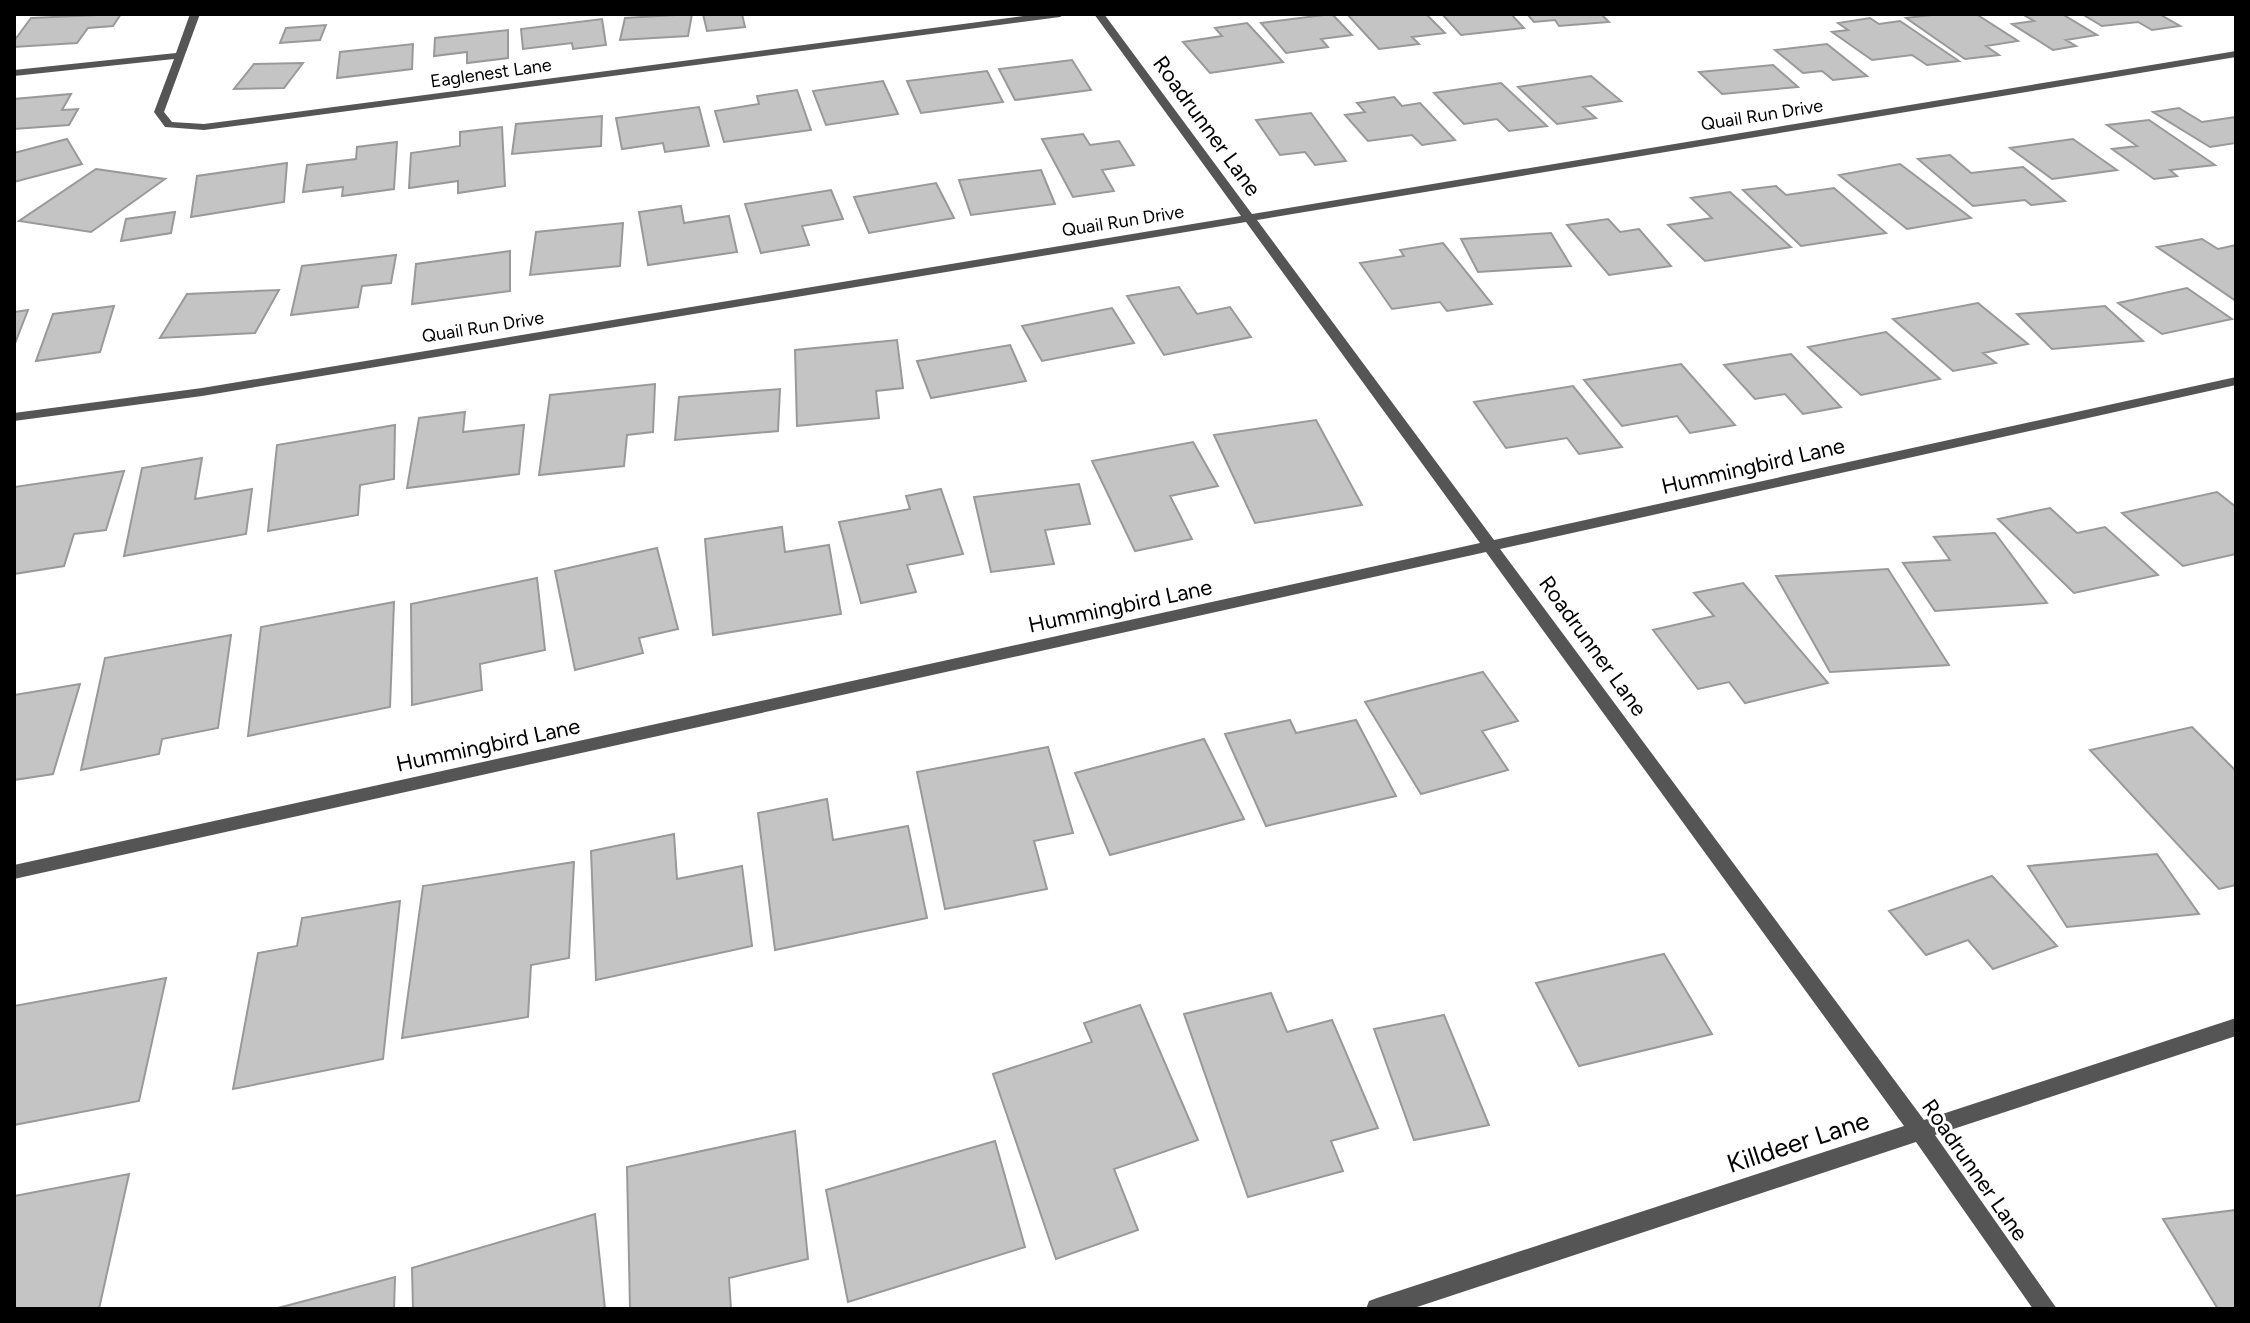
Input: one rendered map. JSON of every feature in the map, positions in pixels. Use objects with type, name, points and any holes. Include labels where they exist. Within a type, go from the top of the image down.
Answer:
[{"type":"street","points":[[14,73],[181,55],[195,14]]},
{"type":"street","name":"Eaglenest Lane","points":[[181,55],[159,112],[169,125],[204,127],[1060,14]]},
{"type":"street","name":"Roadrunner Lane","points":[[1099,14],[1493,546],[1920,1131],[2046,1309]]},
{"type":"street","name":"Quail Run Drive","points":[[14,417],[202,392],[2236,54]]},
{"type":"street","name":"Hummingbird Lane","points":[[14,872],[2236,381]]},
{"type":"street","name":"Killdeer Lane","points":[[1377,1309],[2236,1027]]},
{"type":"building","points":[[121,14],[113,26],[88,28],[77,43],[14,47],[14,41],[31,18]]},
{"type":"building","points":[[692,14],[688,36],[620,40],[625,18]]},
{"type":"building","points":[[703,14],[742,14],[745,27],[707,31]]},
{"type":"building","points":[[1332,14],[1352,35],[1321,39],[1328,47],[1286,53],[1261,23]]},
{"type":"building","points":[[1347,14],[1426,14],[1445,33],[1412,37],[1419,44],[1379,49]]},
{"type":"building","points":[[1442,14],[1511,14],[1524,28],[1461,35]]},
{"type":"building","points":[[1527,14],[1601,14],[1609,22],[1559,26],[1555,20],[1534,22]]},
{"type":"building","points":[[1976,14],[2018,41],[1986,46],[1999,55],[1965,59],[1906,18]]},
{"type":"building","points":[[2022,14],[2062,14],[2097,35],[2066,40],[2076,46],[2053,50],[2012,24],[2034,21]]},
{"type":"building","points":[[2082,14],[2159,14],[2180,26],[2152,30],[2138,22],[2102,26]]},
{"type":"building","points":[[1870,18],[1879,24],[1900,21],[1959,61],[1927,65],[1912,55],[1872,60],[1832,32],[1848,30],[1838,23]]},
{"type":"building","points":[[602,19],[606,45],[573,49],[572,43],[523,49],[521,29]]},
{"type":"building","points":[[1247,23],[1283,62],[1210,73],[1183,42],[1222,36],[1215,28]]},
{"type":"building","points":[[326,25],[320,40],[280,43],[286,28]]},
{"type":"building","points":[[508,30],[508,58],[467,63],[467,52],[434,56],[435,38]]},
{"type":"building","points":[[413,44],[412,69],[337,78],[340,52]]},
{"type":"building","points":[[1827,44],[1867,76],[1833,80],[1822,71],[1803,73],[1775,50]]},
{"type":"building","points":[[1072,60],[1091,90],[1015,100],[999,69]]},
{"type":"building","points":[[303,63],[284,88],[234,89],[254,64]]},
{"type":"building","points":[[1773,65],[1798,87],[1722,94],[1699,72]]},
{"type":"building","points":[[987,71],[1003,102],[921,113],[907,81]]},
{"type":"building","points":[[1591,76],[1621,101],[1583,107],[1596,118],[1557,124],[1518,87]]},
{"type":"building","points":[[883,81],[898,114],[826,125],[813,91]]},
{"type":"building","points":[[1501,83],[1547,126],[1509,131],[1497,119],[1464,124],[1434,93]]},
{"type":"building","points":[[797,90],[811,130],[724,142],[715,111],[759,104],[757,96]]},
{"type":"building","points":[[71,94],[62,110],[78,109],[69,125],[14,129],[14,99]]},
{"type":"building","points":[[1394,97],[1402,106],[1420,103],[1455,140],[1422,145],[1412,135],[1368,141],[1345,115],[1365,112],[1357,103]]},
{"type":"building","points":[[699,107],[709,146],[665,152],[663,143],[622,149],[616,118]]},
{"type":"building","points":[[2179,108],[2202,122],[2236,117],[2236,143],[2210,147],[2153,112]]},
{"type":"building","points":[[1311,113],[1346,161],[1315,165],[1305,152],[1280,155],[1256,120]]},
{"type":"building","points":[[602,116],[601,146],[512,154],[516,124]]},
{"type":"building","points":[[2149,120],[2215,165],[2170,170],[2177,176],[2154,179],[2112,149],[2137,146],[2107,125]]},
{"type":"building","points":[[502,127],[505,186],[458,193],[458,181],[409,188],[411,153],[460,146],[460,132]]},
{"type":"building","points":[[1083,134],[1090,145],[1119,141],[1134,165],[1102,170],[1114,191],[1073,197],[1042,139]]},
{"type":"building","points":[[67,139],[82,164],[14,182],[14,153]]},
{"type":"building","points":[[2073,139],[2117,170],[2052,179],[2010,148]]},
{"type":"building","points":[[397,142],[394,189],[342,196],[343,187],[303,192],[307,165],[356,159],[357,147]]},
{"type":"building","points":[[1950,155],[1971,173],[2023,167],[2065,201],[2031,205],[2025,200],[1973,206],[1918,159]]},
{"type":"building","points":[[287,163],[284,202],[191,217],[197,176]]},
{"type":"building","points":[[1900,164],[1971,218],[1907,229],[1839,175]]},
{"type":"building","points":[[96,169],[165,179],[91,232],[19,221]]},
{"type":"building","points":[[1041,170],[1055,204],[971,215],[959,180]]},
{"type":"building","points":[[936,183],[954,218],[869,233],[854,197]]},
{"type":"building","points":[[1776,186],[1786,195],[1834,188],[1886,233],[1801,246],[1743,190]]},
{"type":"building","points":[[831,190],[843,219],[802,226],[809,245],[761,253],[745,204]]},
{"type":"building","points":[[1730,192],[1791,247],[1705,261],[1668,225],[1712,218],[1691,198]]},
{"type":"building","points":[[681,206],[684,223],[729,216],[737,252],[648,265],[639,212]]},
{"type":"building","points":[[175,212],[171,233],[121,241],[126,219]]},
{"type":"building","points":[[1608,219],[1620,232],[1639,229],[1671,266],[1609,275],[1567,225]]},
{"type":"building","points":[[623,223],[620,266],[530,275],[536,232]]},
{"type":"building","points":[[1551,233],[1571,266],[1478,272],[1461,239]]},
{"type":"building","points":[[2202,239],[2218,249],[2236,245],[2236,301],[2157,247]]},
{"type":"building","points":[[1443,243],[1492,304],[1447,311],[1440,302],[1392,309],[1360,263],[1404,256],[1400,250]]},
{"type":"building","points":[[510,251],[510,291],[412,304],[416,264]]},
{"type":"building","points":[[396,255],[391,283],[362,286],[358,307],[291,315],[302,266]]},
{"type":"building","points":[[1179,287],[1197,314],[1230,307],[1251,337],[1164,355],[1127,296]]},
{"type":"building","points":[[2187,288],[2232,319],[2162,334],[2118,303]]},
{"type":"building","points":[[279,290],[255,333],[160,338],[187,294]]},
{"type":"building","points":[[1978,303],[2028,344],[1983,353],[1996,363],[1953,371],[1893,319]]},
{"type":"building","points":[[114,306],[100,352],[36,361],[53,314]]},
{"type":"building","points":[[2105,306],[2143,341],[2052,349],[2017,314]]},
{"type":"building","points":[[1112,308],[1134,343],[1042,361],[1022,326]]},
{"type":"building","points":[[28,310],[14,346],[14,312]]},
{"type":"building","points":[[1886,332],[1940,379],[1861,395],[1808,347]]},
{"type":"building","points":[[897,340],[903,388],[876,391],[879,418],[797,426],[795,350]]},
{"type":"building","points":[[1010,345],[1026,381],[931,398],[917,361]]},
{"type":"building","points":[[1791,354],[1841,407],[1803,414],[1785,394],[1755,399],[1724,365]]},
{"type":"building","points":[[1681,364],[1735,425],[1690,433],[1677,416],[1622,426],[1584,380]]},
{"type":"building","points":[[655,384],[653,432],[627,435],[624,466],[539,475],[550,395]]},
{"type":"building","points":[[1573,386],[1622,447],[1579,454],[1567,438],[1506,448],[1474,402]]},
{"type":"building","points":[[780,389],[778,431],[675,440],[679,397]]},
{"type":"building","points":[[465,412],[463,432],[524,425],[519,474],[407,488],[419,418]]},
{"type":"building","points":[[1316,420],[1362,505],[1255,523],[1214,435]]},
{"type":"building","points":[[395,425],[394,479],[360,485],[358,515],[268,531],[277,445]]},
{"type":"building","points":[[1193,442],[1218,486],[1170,496],[1192,539],[1135,551],[1092,461]]},
{"type":"building","points":[[202,458],[195,499],[252,489],[246,534],[124,556],[142,468]]},
{"type":"building","points":[[124,471],[106,530],[74,534],[64,566],[14,574],[14,487]]},
{"type":"building","points":[[1079,484],[1090,524],[1045,530],[1054,564],[991,572],[974,497]]},
{"type":"building","points":[[941,489],[963,554],[907,565],[916,592],[861,603],[839,522],[910,509],[906,496]]},
{"type":"building","points":[[2217,492],[2236,507],[2236,554],[2183,566],[2122,513]]},
{"type":"building","points":[[2050,508],[2077,533],[2105,527],[2158,575],[2074,593],[1998,519]]},
{"type":"building","points":[[782,527],[785,552],[829,545],[841,614],[713,635],[705,539]]},
{"type":"building","points":[[1995,533],[2047,603],[1935,611],[1903,563],[1950,560],[1934,537]]},
{"type":"building","points":[[657,548],[678,629],[639,638],[643,653],[575,670],[555,571]]},
{"type":"building","points":[[1888,569],[1949,665],[1830,672],[1776,576]]},
{"type":"building","points":[[537,578],[545,650],[480,664],[482,690],[412,705],[411,604]]},
{"type":"building","points":[[1743,583],[1828,683],[1745,703],[1729,682],[1698,689],[1653,630],[1714,616],[1694,593]]},
{"type":"building","points":[[394,602],[390,707],[248,736],[261,627]]},
{"type":"building","points":[[231,635],[218,728],[162,739],[159,754],[81,770],[105,658]]},
{"type":"building","points":[[1483,672],[1518,721],[1482,731],[1508,770],[1421,794],[1365,702]]},
{"type":"building","points":[[80,684],[53,774],[14,780],[14,695]]},
{"type":"building","points":[[1290,720],[1296,733],[1356,720],[1396,796],[1266,826],[1225,734]]},
{"type":"building","points":[[2192,727],[2236,771],[2236,885],[2219,889],[2090,750]]},
{"type":"building","points":[[1204,739],[1244,819],[1110,855],[1075,773]]},
{"type":"building","points":[[1048,747],[1073,833],[1034,841],[1047,889],[945,909],[917,772]]},
{"type":"building","points":[[827,799],[833,840],[908,826],[927,918],[775,950],[758,813]]},
{"type":"building","points":[[674,834],[677,879],[742,866],[752,946],[596,980],[591,851]]},
{"type":"building","points":[[2157,854],[2199,914],[2067,927],[2028,866]]},
{"type":"building","points":[[574,862],[569,958],[531,965],[528,1017],[402,1038],[423,886]]},
{"type":"building","points":[[1992,876],[2057,946],[1993,969],[1968,940],[1926,955],[1889,911]]},
{"type":"building","points":[[400,901],[383,1059],[233,1089],[258,953],[297,946],[302,918]]},
{"type":"building","points":[[1664,954],[1712,1034],[1579,1066],[1536,983]]},
{"type":"building","points":[[166,978],[139,1101],[14,1125],[14,1006]]},
{"type":"building","points":[[1271,993],[1287,1032],[1332,1020],[1378,1128],[1331,1141],[1343,1171],[1248,1197],[1184,1014]]},
{"type":"building","points":[[1140,1005],[1198,1140],[1114,1169],[1138,1230],[1056,1259],[993,1074],[1092,1042],[1084,1023]]},
{"type":"building","points":[[1444,1015],[1489,1125],[1414,1140],[1374,1029]]},
{"type":"building","points":[[795,1131],[808,1259],[729,1278],[731,1309],[630,1309],[627,1167]]},
{"type":"building","points":[[995,1141],[1025,1247],[848,1302],[826,1190]]},
{"type":"building","points":[[129,1174],[99,1309],[14,1309],[14,1196]]},
{"type":"building","points":[[2236,1210],[2236,1309],[2218,1309],[2163,1219]]},
{"type":"building","points":[[595,1214],[605,1309],[413,1309],[412,1268]]},
{"type":"building","points":[[395,1277],[394,1309],[274,1309]]}]
